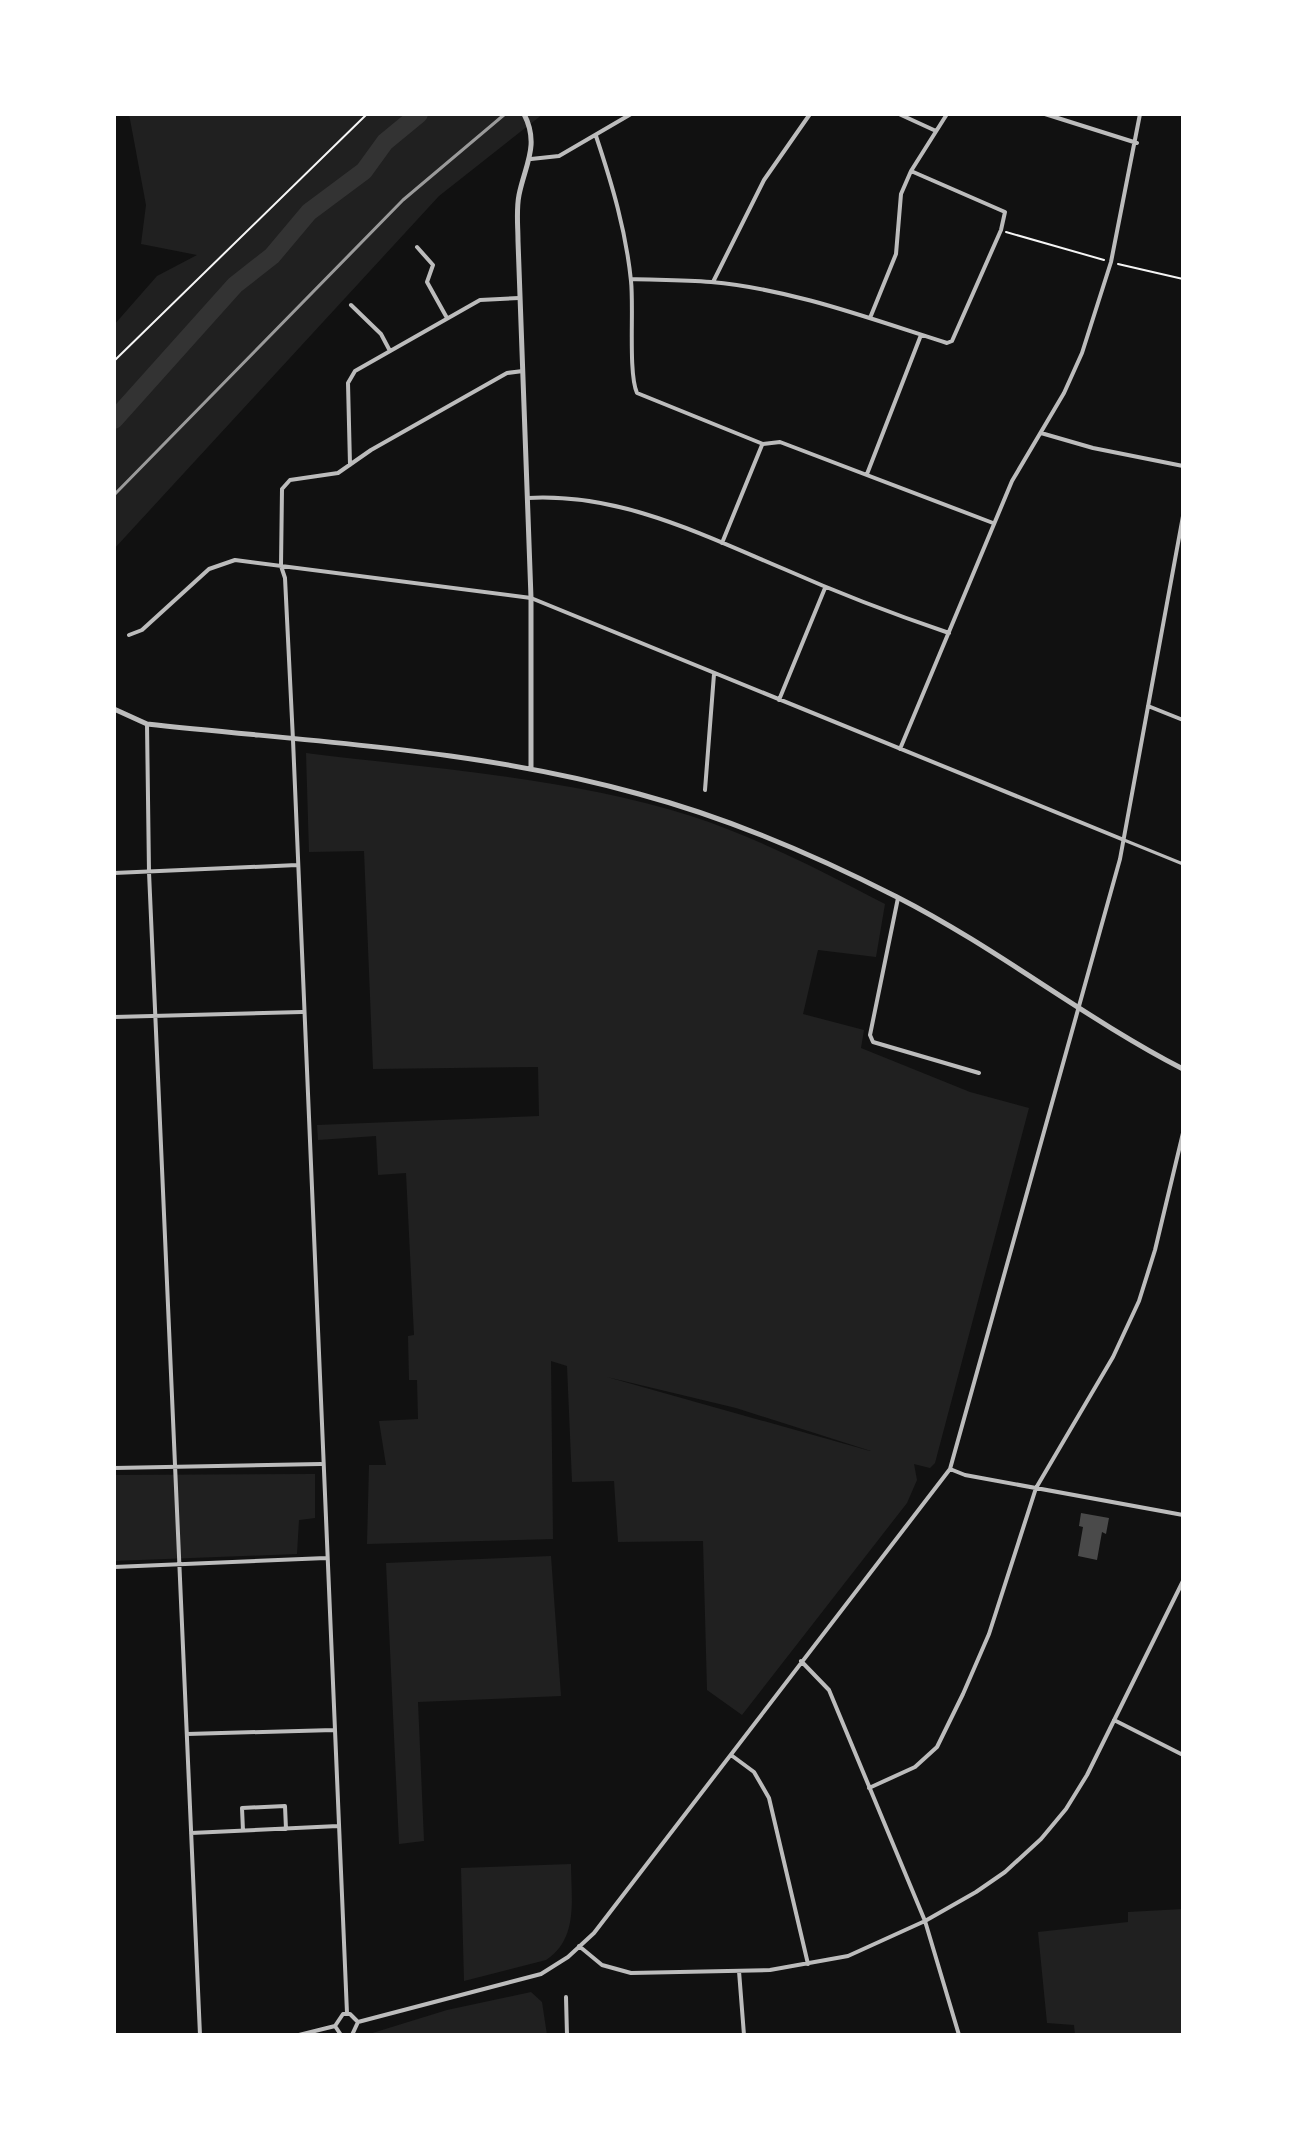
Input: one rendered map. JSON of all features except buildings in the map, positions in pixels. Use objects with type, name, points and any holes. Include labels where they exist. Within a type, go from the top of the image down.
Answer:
[{"type":"street","points":[[524,114],[532,137],[531,159],[518,197],[531,598],[531,769]]},
{"type":"street","points":[[531,159],[559,156],[631,114]]},
{"type":"street","points":[[713,282],[757,191],[810,114]]},
{"type":"street","points":[[899,114],[936,131]]},
{"type":"street","points":[[870,318],[896,254],[897,213],[911,171],[947,114]]},
{"type":"street","points":[[1045,114],[1137,143]]},
{"type":"street","points":[[900,749],[993,523],[1082,353],[1111,262],[1137,143],[1140,114]]},
{"type":"street","points":[[596,136],[616,195],[631,279],[637,393],[763,444],[780,442],[993,523]]},
{"type":"street","points":[[631,279],[713,282],[870,318],[921,335],[952,341],[1006,220],[1001,208],[911,171]]},
{"type":"street","points":[[417,247],[433,265],[427,282],[447,318]]},
{"type":"street","points":[[350,465],[350,376],[480,300],[519,298]]},
{"type":"street","points":[[351,305],[381,334],[390,351]]},
{"type":"street","points":[[867,474],[921,335]]},
{"type":"street","points":[[358,2022],[347,2013],[338,1826],[293,740],[285,578],[281,566],[284,483],[338,473],[507,373],[523,371]]},
{"type":"street","points":[[1041,433],[1093,448],[1183,466]]},
{"type":"street","points":[[722,543],[763,444]]},
{"type":"street","points":[[528,498],[561,496],[623,507],[949,633]]},
{"type":"street","points":[[358,2022],[541,1974],[594,1933],[950,1469],[1124,840],[1183,516]]},
{"type":"street","points":[[129,635],[142,630],[216,564],[235,560],[531,598],[1183,864]]},
{"type":"street","points":[[779,700],[825,587]]},
{"type":"street","points":[[705,790],[714,674]]},
{"type":"street","points":[[1148,706],[1183,720]]},
{"type":"street","points":[[114,709],[147,724],[451,756],[531,769],[637,793],[698,812],[803,854],[898,898],[968,936],[1132,1043],[1183,1069]]},
{"type":"street","points":[[147,724],[149,872],[200,2035]]},
{"type":"street","points":[[114,873],[297,865]]},
{"type":"street","points":[[898,898],[870,1035],[873,1042],[979,1073]]},
{"type":"street","points":[[114,1017],[302,1012]]},
{"type":"street","points":[[869,1788],[915,1767],[937,1747],[989,1634],[1036,1488],[1113,1357],[1139,1301],[1155,1250],[1183,1133]]},
{"type":"street","points":[[114,1468],[321,1464]]},
{"type":"street","points":[[950,1469],[1183,1515]]},
{"type":"street","points":[[114,1567],[326,1558]]},
{"type":"street","points":[[579,1946],[602,1965],[631,1973],[739,1971],[808,1964],[848,1956],[925,1921],[1005,1872],[1041,1839],[1087,1775],[1183,1581]]},
{"type":"street","points":[[801,1661],[829,1690],[925,1921],[959,2035]]},
{"type":"street","points":[[1114,1720],[1183,1755]]},
{"type":"street","points":[[187,1734],[334,1730]]},
{"type":"street","points":[[730,1754],[754,1772],[769,1798],[808,1964]]},
{"type":"street","points":[[243,1831],[242,1808],[285,1806],[286,1829]]},
{"type":"street","points":[[191,1833],[338,1826]]},
{"type":"street","points":[[739,1971],[744,2035]]},
{"type":"street","points":[[566,1997],[567,2035]]},
{"type":"street","points":[[335,2026],[339,2016],[347,2013]]},
{"type":"street","points":[[352,2035],[358,2022]]},
{"type":"street","points":[[299,2035],[335,2026]]},
{"type":"street","points":[[335,2026],[341,2035]]},
{"type":"path","points":[[114,361],[367,114]]},
{"type":"path","points":[[1001,230],[1183,279]]},
{"type":"shaded area","points":[[129,114],[543,114],[439,196],[114,549],[114,325],[157,276],[197,255],[141,244],[146,205]]},
{"type":"shaded area","points":[[306,753],[549,783],[691,816],[790,856],[885,904],[876,957],[818,950],[803,1014],[864,1030],[861,1048],[970,1092],[1029,1108],[935,1463],[930,1468],[914,1464],[917,1480],[907,1503],[742,1715],[707,1690],[703,1541],[618,1542],[614,1481],[572,1482],[567,1366],[551,1361],[553,1539],[367,1544],[369,1465],[386,1465],[379,1421],[418,1419],[417,1380],[409,1380],[408,1336],[414,1335],[406,1173],[378,1175],[376,1136],[318,1140],[317,1125],[539,1116],[538,1067],[373,1069],[364,851],[309,852]],"holes":[[[607,1377],[736,1408],[871,1451]]]},
{"type":"shaded area","points":[[315,1474],[315,1518],[299,1520],[297,1554],[114,1561],[114,1475]]},
{"type":"shaded area","points":[[551,1556],[561,1696],[418,1702],[424,1841],[399,1844],[386,1563]]},
{"type":"shaded area","points":[[571,1864],[571,1917],[564,1941],[557,1951],[546,1960],[464,1981],[461,1868]]},
{"type":"shaded area","points":[[1183,1909],[1183,2035],[1075,2035],[1074,2025],[1047,2023],[1038,1932],[1128,1922],[1128,1912]]},
{"type":"shaded area","points":[[531,1992],[542,2002],[547,2035],[366,2035],[447,2010]]},
{"type":"waterway","points":[[114,420],[235,285],[272,256],[309,212],[364,171],[385,142],[419,114]]},
{"type":"railway","points":[[114,495],[403,200],[505,114]]}]
